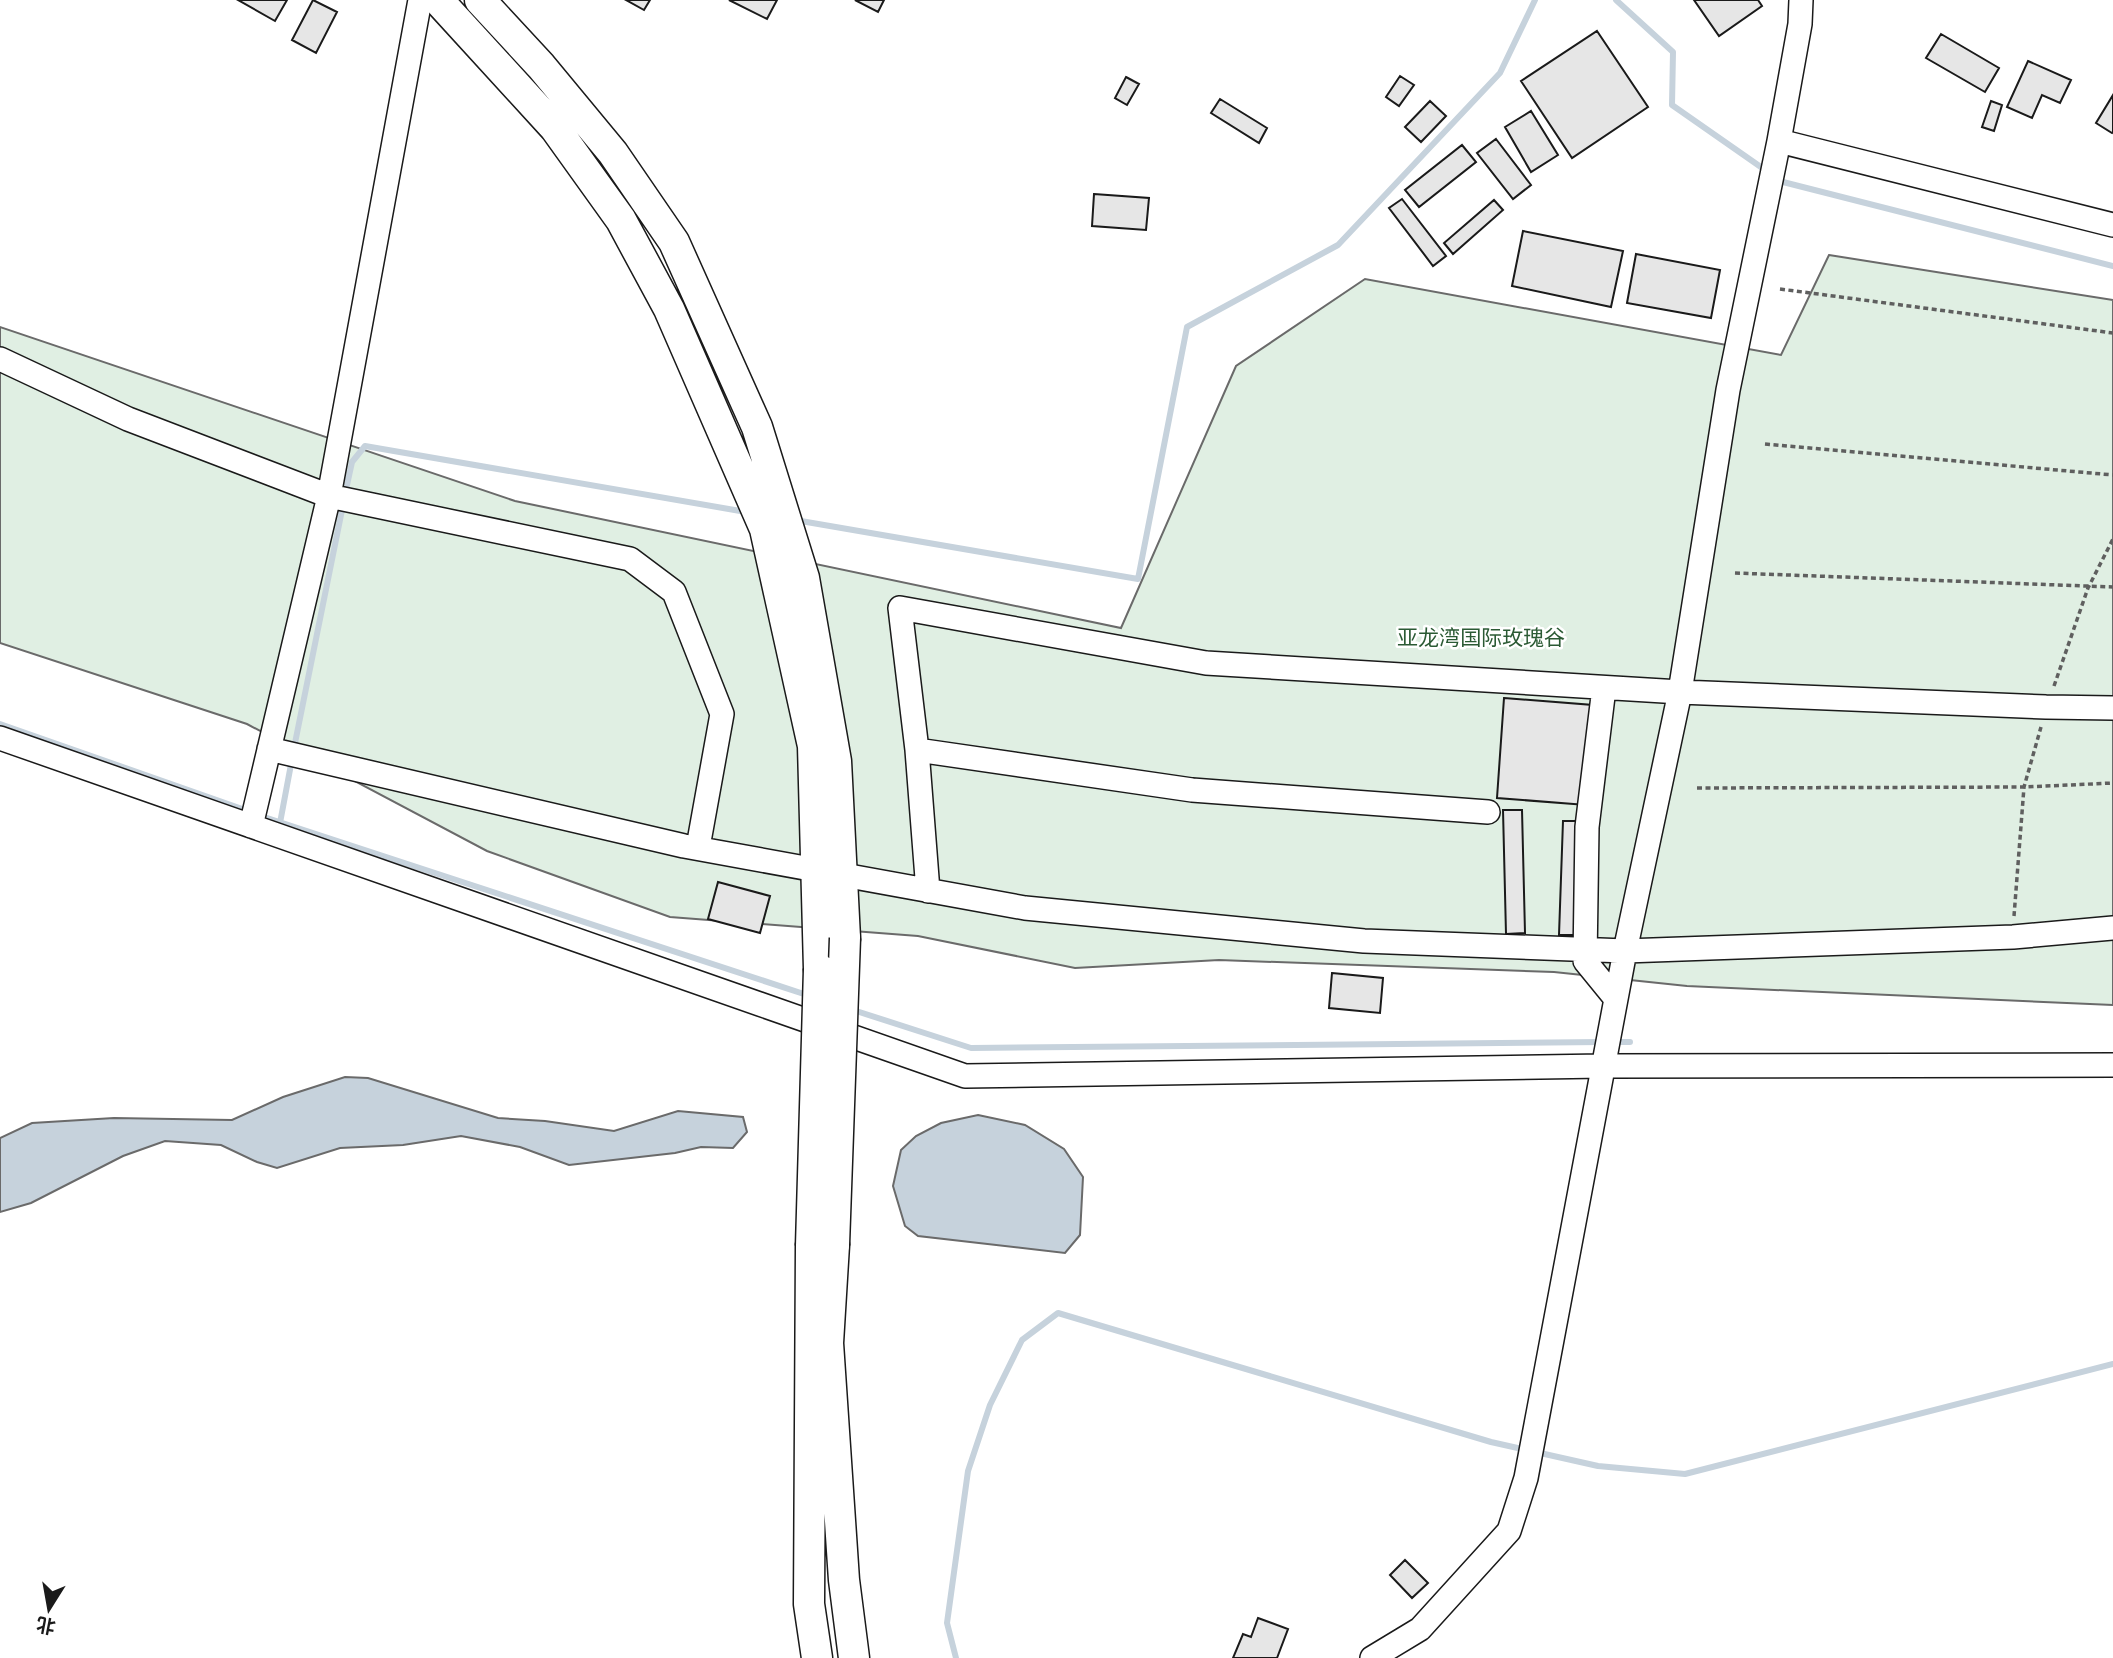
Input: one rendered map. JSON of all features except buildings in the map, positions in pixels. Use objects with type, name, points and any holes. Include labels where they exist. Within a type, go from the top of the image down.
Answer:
[{"type":"main road","points":[[438,0],[555,128],[621,219],[669,309],[765,528],[813,746],[823,1245],[844,1580],[854,1658]]},
{"type":"main road","points":[[480,0],[541,66],[613,153],[674,242],[757,427],[804,578],[836,761],[845,938],[823,1245],[809,1604],[817,1658]]},
{"type":"street","points":[[251,826],[329,496],[420,0]]},
{"type":"street","points":[[1372,1658],[1420,1629],[1509,1531],[1526,1478],[1625,951],[1680,692],[1728,390],[1779,141],[1800,24],[1801,0]]},
{"type":"street","points":[[1779,141],[2113,225]]},
{"type":"street","points":[[0,359],[128,419],[329,496],[630,559],[674,592],[722,714],[700,836]]},
{"type":"street","points":[[928,891],[917,750],[900,608],[1206,663],[1680,692],[2046,708],[2113,708]]},
{"type":"street","points":[[1604,688],[1587,827],[1585,961],[1616,999]]},
{"type":"street","points":[[0,738],[965,1076],[1603,1066],[2113,1065]]},
{"type":"street","points":[[269,749],[684,846],[928,891],[1025,908],[1364,941],[1625,951],[2013,937],[2113,928]]},
{"type":"street","points":[[917,750],[1192,790],[1488,812]]},
{"type":"path","points":[[1780,289],[2113,333]]},
{"type":"path","points":[[1765,444],[2113,475]]},
{"type":"path","points":[[2013,937],[2024,787],[2046,708],[2088,588],[2113,539]]},
{"type":"path","points":[[1735,573],[2113,587]]},
{"type":"path","points":[[1697,788],[2024,787],[2113,783]]},
{"type":"green space","name":"亚龙湾国际玫瑰谷","points":[[1829,255],[2113,300],[2113,1005],[1687,986],[1554,972],[1219,960],[1075,968],[918,936],[670,917],[487,851],[247,724],[0,643],[0,327],[515,501],[1121,628],[1236,366],[1365,279],[1781,355]]},
{"type":"shaded area","points":[[345,1077],[368,1078],[498,1118],[545,1121],[614,1131],[678,1111],[743,1117],[747,1132],[733,1148],[701,1147],[675,1153],[569,1165],[520,1147],[461,1136],[403,1145],[340,1148],[277,1168],[221,1145],[165,1141],[123,1156],[31,1203],[0,1212],[0,1138],[32,1123],[114,1118],[232,1120],[283,1097]]},
{"type":"shaded area","points":[[978,1115],[1025,1125],[1064,1149],[1083,1177],[1080,1235],[1065,1253],[918,1236],[905,1226],[893,1186],[901,1150],[916,1136],[941,1123]]},
{"type":"waterway","points":[[795,520],[1138,579],[1187,327],[1338,245],[1500,73],[1535,0]]},
{"type":"waterway","points":[[1616,0],[1673,52],[1672,105],[1768,172]]},
{"type":"waterway","points":[[1777,178],[1783,182],[2113,266]]},
{"type":"waterway","points":[[345,494],[352,462],[365,446],[746,512]]},
{"type":"waterway","points":[[294,748],[343,505]]},
{"type":"waterway","points":[[0,724],[248,811]]},
{"type":"waterway","points":[[280,823],[292,759]]},
{"type":"waterway","points":[[258,815],[810,996]]},
{"type":"waterway","points":[[850,1009],[971,1048],[1603,1042]]},
{"type":"waterway","points":[[1614,1042],[1630,1042]]},
{"type":"waterway","points":[[956,1658],[947,1623],[968,1471],[990,1405],[1022,1340],[1058,1313],[1491,1442],[1598,1466],[1685,1474],[2113,1364]]}]
